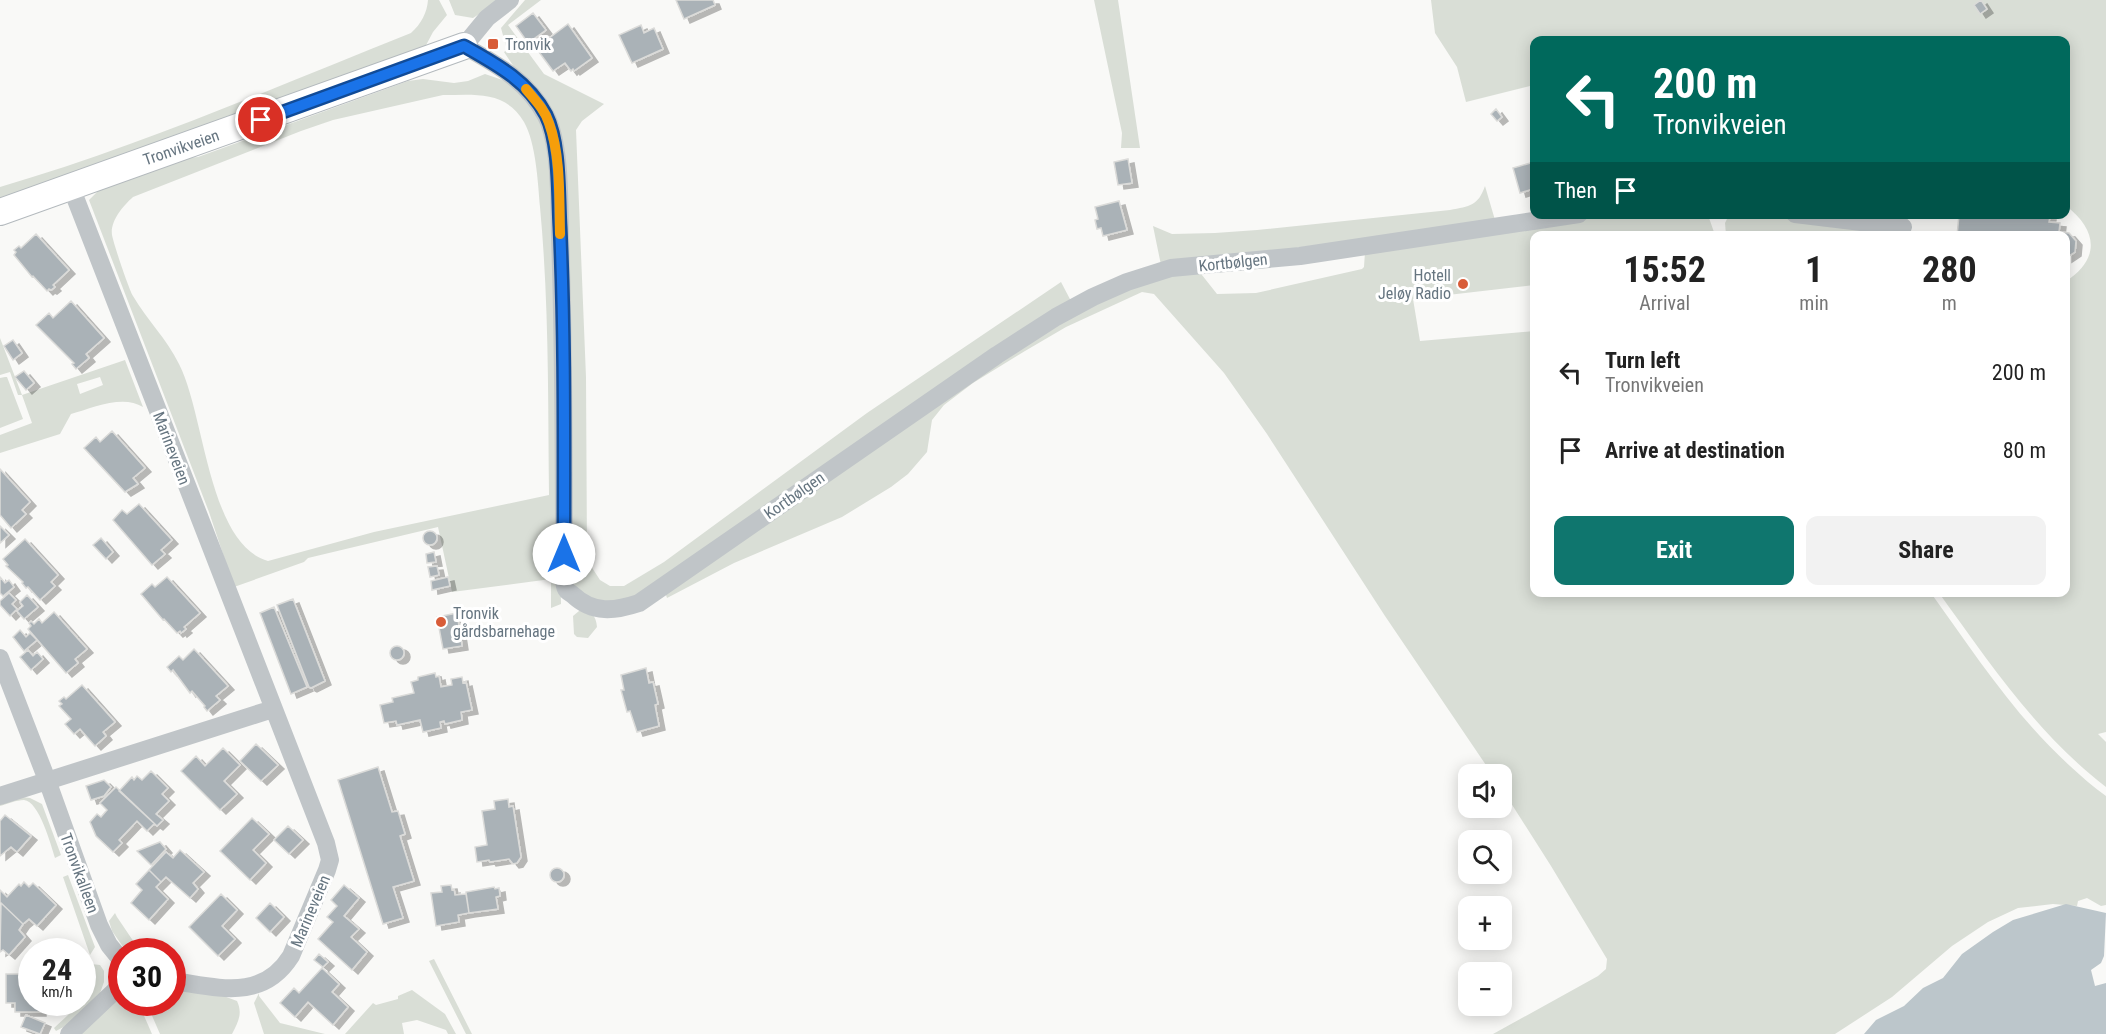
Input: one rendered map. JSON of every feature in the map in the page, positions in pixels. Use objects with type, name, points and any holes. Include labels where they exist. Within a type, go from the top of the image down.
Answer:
[{"type":"street","points":[[464,46],[487,18],[510,0]]},
{"type":"street","name":"Tronvikveien","points":[[0,212],[464,46]]},
{"type":"street","name":"Kortbølgen","points":[[464,46],[519,80],[539,104],[552,132],[558,175],[563,303],[564,575],[566,589],[583,604],[596,608],[609,610],[639,603],[997,355],[1056,317],[1127,282],[1171,268],[1310,255],[1547,219]]},
{"type":"street","name":"Marineveien","points":[[70,188],[329,852],[330,860],[324,881],[291,956],[270,979],[256,986],[244,988],[186,982]]},
{"type":"street","points":[[1837,219],[1903,227]]},
{"type":"street","name":"Tronvikalleen","points":[[0,658],[99,925],[108,943]]},
{"type":"street","points":[[0,796],[273,709]]},
{"type":"street","points":[[69,1034],[108,997]]},
{"type":"shaded area","points":[[428,0],[439,0],[447,15],[433,32],[424,49],[0,206],[0,187],[53,171],[156,134],[411,33],[423,18]]},
{"type":"shaded area","points":[[449,0],[501,0],[473,18],[455,15]]},
{"type":"shaded area","points":[[525,0],[541,0],[508,25],[544,74],[604,104],[582,121],[576,130],[586,377],[587,554],[589,563],[600,580],[610,586],[624,586],[664,562],[867,413],[1061,282],[1072,303],[623,604],[590,601],[572,584],[558,132],[504,52],[507,50],[501,28]]},
{"type":"shaded area","points":[[1094,0],[1118,0],[1140,148],[1121,148],[1122,133]]},
{"type":"shaded area","points":[[1431,0],[2106,0],[2106,732],[2098,734],[2106,742],[2106,787],[2081,766],[2036,721],[1942,597],[2070,597],[2070,278],[2085,263],[2090,254],[2091,244],[2084,224],[2070,210],[2070,36],[1530,36],[1530,86],[1466,102],[1457,67],[1435,33]]},
{"type":"shaded area","points":[[485,74],[514,84],[542,119],[552,182],[561,604],[551,608],[551,579],[452,592],[438,527],[308,558],[304,562],[234,587],[209,512],[89,200],[99,190],[188,158],[198,157],[408,81],[423,79],[454,83],[468,81]],"holes":[[[443,95],[478,95],[498,99],[508,104],[524,122],[534,152],[545,279],[549,495],[374,532],[268,561],[248,550],[232,530],[220,504],[188,386],[174,355],[131,291],[113,240],[113,224],[121,209],[133,197],[301,131],[333,120]]]},
{"type":"shaded area","points":[[1485,186],[1495,220],[1530,218],[1161,265],[1153,226],[1172,234],[1257,230],[1450,210],[1472,204],[1479,198]]},
{"type":"shaded area","points":[[1579,219],[1709,219],[1714,231],[1530,231],[1530,285],[1413,299],[1420,341],[1530,331],[1530,597],[1934,597],[1996,683],[2031,726],[2070,766],[2106,796],[2106,905],[2101,906],[2087,898],[2078,901],[2077,906],[2053,904],[2018,908],[1988,922],[1952,946],[1892,997],[1835,1034],[1493,1034],[1598,976],[1606,969],[1607,959],[1512,805],[1512,764],[1485,764],[1385,616],[1267,434],[1224,373],[1154,294],[1142,292],[1066,327],[973,383],[944,405],[932,420],[927,452],[908,474],[891,487],[842,517],[734,563],[667,598],[665,592],[1036,335],[1140,282],[1198,270],[1217,294],[1256,293],[1364,267],[1365,252]]},
{"type":"shaded area","points":[[1727,219],[1790,219],[1898,231],[1726,231]]},
{"type":"shaded area","points":[[0,338],[22,395],[18,395],[10,372],[0,375]]},
{"type":"shaded area","points":[[125,360],[143,407],[135,403],[117,402],[71,414],[60,434],[0,453],[0,435],[32,423],[22,395]],"holes":[[[100,377],[103,385],[80,394],[77,384]]]},
{"type":"shaded area","points":[[7,377],[23,419],[0,428],[0,378]]},
{"type":"shaded area","points":[[579,611],[590,612],[595,619],[597,627],[588,638],[577,637],[574,634],[573,616]]},
{"type":"shaded area","points":[[22,797],[42,804],[61,855],[55,858],[44,824],[29,802],[21,800],[0,806],[0,804]]},
{"type":"shaded area","points":[[68,875],[92,938],[84,938],[63,877]]},
{"type":"shaded area","points":[[2066,904],[2106,913],[2104,956],[2101,963],[2091,970],[2095,986],[2106,983],[2106,1034],[1864,1034],[1876,1020],[1904,1006],[1923,988],[1943,978],[1962,954],[1993,932],[2013,920]]},
{"type":"shaded area","points":[[115,913],[131,938],[117,938],[109,921]]},
{"type":"shaded area","points":[[434,959],[472,1034],[466,1034],[429,961]]},
{"type":"shaded area","points":[[96,965],[100,965],[104,971],[104,982],[96,999]]},
{"type":"shaded area","points":[[412,990],[445,1014],[456,1034],[448,1034],[446,1030],[417,1020],[402,1023],[404,1034],[345,1034],[373,1003],[376,1005],[398,999],[398,996]]},
{"type":"shaded area","points":[[186,991],[221,995],[237,1001],[239,1006],[238,1022],[232,1034],[160,1034],[152,1016],[186,1016]]},
{"type":"shaded area","points":[[259,993],[280,1023],[325,1034],[264,1034],[254,1003]]},
{"type":"shaded area","points":[[108,1006],[108,1016],[144,1016],[152,1034],[78,1034]]},
{"type":"shaded area","points":[[67,1016],[78,1016],[56,1031],[54,1028]]},
{"type":"building","points":[[676,0],[713,0],[715,5],[684,19]]},
{"type":"building","points":[[1981,0],[1987,9],[1980,14],[1974,5]]},
{"type":"building","points":[[533,13],[546,30],[528,43],[516,26]]},
{"type":"building","points":[[568,24],[592,58],[574,71],[573,69],[571,71],[565,63],[553,71],[536,48]]},
{"type":"building","points":[[641,25],[644,33],[654,28],[663,49],[632,63],[619,35]]},
{"type":"building","points":[[1496,109],[1502,117],[1497,121],[1491,114]]},
{"type":"building","points":[[1128,159],[1132,183],[1118,185],[1114,162]]},
{"type":"building","points":[[1530,163],[1530,190],[1520,193],[1513,168]]},
{"type":"building","points":[[1119,201],[1127,230],[1103,236],[1101,228],[1097,229],[1095,220],[1098,219],[1095,207]]},
{"type":"building","points":[[1959,219],[2050,219],[2049,222],[2060,223],[2059,231],[1957,231]]},
{"type":"building","points":[[36,234],[69,270],[53,285],[55,287],[47,291],[14,255],[16,252],[14,250],[19,246],[21,248]]},
{"type":"building","points":[[2070,234],[2076,241],[2075,252],[2070,255]]},
{"type":"building","points":[[71,301],[104,338],[86,354],[89,358],[76,369],[72,364],[74,363],[36,325],[49,313],[53,318]]},
{"type":"building","points":[[13,340],[22,353],[13,360],[4,346]]},
{"type":"building","points":[[24,371],[34,383],[26,390],[15,377]]},
{"type":"building","points":[[112,431],[145,468],[133,478],[138,484],[125,492],[84,448],[96,437],[100,442]]},
{"type":"building","points":[[0,469],[30,502],[22,510],[26,514],[11,528],[0,515]]},
{"type":"building","points":[[139,504],[172,540],[161,550],[165,554],[152,565],[113,520],[122,510],[127,514]]},
{"type":"building","points":[[0,526],[9,535],[0,543]]},
{"type":"building","points":[[427,531],[433,531],[437,538],[433,545],[427,545],[423,541],[423,535]]},
{"type":"building","points":[[101,538],[113,552],[106,559],[93,545]]},
{"type":"building","points":[[25,539],[58,575],[51,582],[55,586],[40,600],[6,566],[8,565],[3,559]]},
{"type":"building","points":[[434,552],[436,562],[427,563],[426,554]]},
{"type":"building","points":[[437,566],[439,575],[430,577],[428,567]]},
{"type":"building","points":[[0,577],[5,583],[9,580],[14,587],[3,596],[0,593]]},
{"type":"building","points":[[167,577],[200,613],[184,627],[186,629],[181,633],[180,631],[177,633],[163,620],[141,594],[152,584],[155,587]]},
{"type":"building","points":[[448,577],[450,586],[432,590],[431,581]]},
{"type":"building","points":[[9,593],[16,600],[12,604],[17,609],[10,616],[0,605],[0,601]]},
{"type":"building","points":[[27,595],[38,607],[24,619],[17,611],[23,606],[20,602]]},
{"type":"building","points":[[293,599],[325,681],[311,688],[277,605]]},
{"type":"building","points":[[274,607],[307,687],[291,694],[260,613]]},
{"type":"building","points":[[54,612],[87,649],[75,659],[78,663],[66,673],[28,629],[31,621],[34,624],[39,619],[42,623]]},
{"type":"building","points":[[457,613],[462,646],[443,649],[437,617]]},
{"type":"building","points":[[20,630],[26,637],[30,633],[37,640],[24,651],[13,637]]},
{"type":"building","points":[[394,646],[400,646],[404,653],[400,660],[394,660],[390,656],[390,650]]},
{"type":"building","points":[[194,649],[228,686],[216,696],[220,700],[207,711],[173,670],[171,672],[167,667],[179,656],[183,660]]},
{"type":"building","points":[[28,650],[33,656],[37,652],[43,659],[31,670],[20,657]]},
{"type":"building","points":[[646,668],[649,683],[653,682],[658,704],[655,705],[659,726],[637,732],[630,711],[627,712],[621,690],[624,690],[621,675]]},
{"type":"building","points":[[435,673],[436,677],[439,676],[441,687],[452,685],[451,679],[462,677],[463,683],[466,682],[472,710],[461,712],[462,720],[445,724],[444,721],[440,722],[441,728],[423,732],[420,720],[397,725],[396,721],[384,723],[380,705],[393,702],[392,698],[414,693],[411,682],[418,680],[418,677]]},
{"type":"building","points":[[82,685],[115,722],[103,732],[106,736],[95,746],[80,729],[74,734],[65,724],[71,719],[59,706],[62,704],[59,701],[64,697],[66,699]]},
{"type":"building","points":[[256,744],[278,765],[261,781],[240,761]]},
{"type":"building","points":[[223,748],[240,765],[224,781],[237,794],[220,810],[181,771],[196,756],[205,766]]},
{"type":"building","points":[[378,767],[392,812],[398,811],[405,834],[400,836],[414,881],[393,887],[403,918],[383,924],[338,780]]},
{"type":"building","points":[[151,771],[168,788],[162,794],[169,801],[156,814],[163,820],[157,826],[119,791],[132,777],[134,780],[137,776],[142,780]]},
{"type":"building","points":[[104,780],[111,787],[104,796],[91,800],[86,786]]},
{"type":"building","points":[[116,787],[157,826],[154,824],[147,831],[137,821],[119,840],[122,843],[113,852],[96,836],[90,822],[97,814],[101,817],[107,810],[100,803]]},
{"type":"building","points":[[508,799],[509,807],[513,806],[521,857],[517,863],[513,864],[509,859],[477,862],[475,847],[487,845],[482,811],[495,809],[494,801]]},
{"type":"building","points":[[5,815],[31,836],[17,852],[11,847],[0,856],[0,821]]},
{"type":"building","points":[[252,818],[269,834],[253,850],[266,863],[250,880],[220,851]]},
{"type":"building","points":[[288,826],[303,840],[289,854],[274,840]]},
{"type":"building","points":[[160,842],[166,849],[151,865],[137,851]]},
{"type":"building","points":[[180,850],[204,872],[193,883],[198,889],[190,898],[166,877],[161,882],[149,870],[166,852],[173,858]]},
{"type":"building","points":[[557,868],[562,870],[564,875],[562,880],[557,882],[552,880],[550,875],[552,870]]},
{"type":"building","points":[[149,870],[161,882],[156,887],[168,899],[149,920],[131,903],[142,890],[136,884]]},
{"type":"building","points":[[24,882],[29,887],[33,883],[56,905],[37,926],[29,919],[23,924],[0,902],[0,890],[7,897],[19,884],[21,886]]},
{"type":"building","points":[[344,885],[359,898],[344,916],[359,929],[351,937],[367,952],[352,970],[318,939],[333,922],[327,917],[337,906],[331,900]]},
{"type":"building","points":[[451,885],[455,895],[466,894],[469,913],[458,915],[459,922],[436,926],[431,893],[442,892],[441,886]]},
{"type":"building","points":[[499,888],[500,896],[496,897],[498,909],[469,913],[466,892]]},
{"type":"building","points":[[221,894],[237,910],[222,926],[235,939],[218,956],[189,927]]},
{"type":"building","points":[[1,903],[23,924],[19,930],[25,937],[18,938],[18,945],[9,955],[3,950],[0,952]]},
{"type":"building","points":[[270,903],[284,917],[270,932],[256,918]]},
{"type":"building","points":[[319,954],[328,962],[323,967],[314,960]]},
{"type":"building","points":[[322,968],[339,984],[332,992],[348,1007],[333,1025],[308,1002],[295,1017],[280,1003],[294,988],[299,993]]},
{"type":"building","points":[[6,974],[18,974],[18,1012],[15,1012],[15,1003],[6,1003]]},
{"type":"building","points":[[26,1016],[45,1023],[40,1034],[21,1027]]},
{"type":"slow traffic","points":[[526,89],[539,104],[550,124],[558,175],[560,234]]},
{"type":"place","name":"Tronvik","points":[[493,44]]},
{"type":"place","name":"Hotell Jeløy Radio","points":[[1463,284]]},
{"type":"place","name":"Tronvik gårdsbarnehage","points":[[441,622]]},
{"type":"route","points":[[261,120],[464,46],[519,80],[539,104],[550,124],[558,175],[563,303],[564,554]]}]
